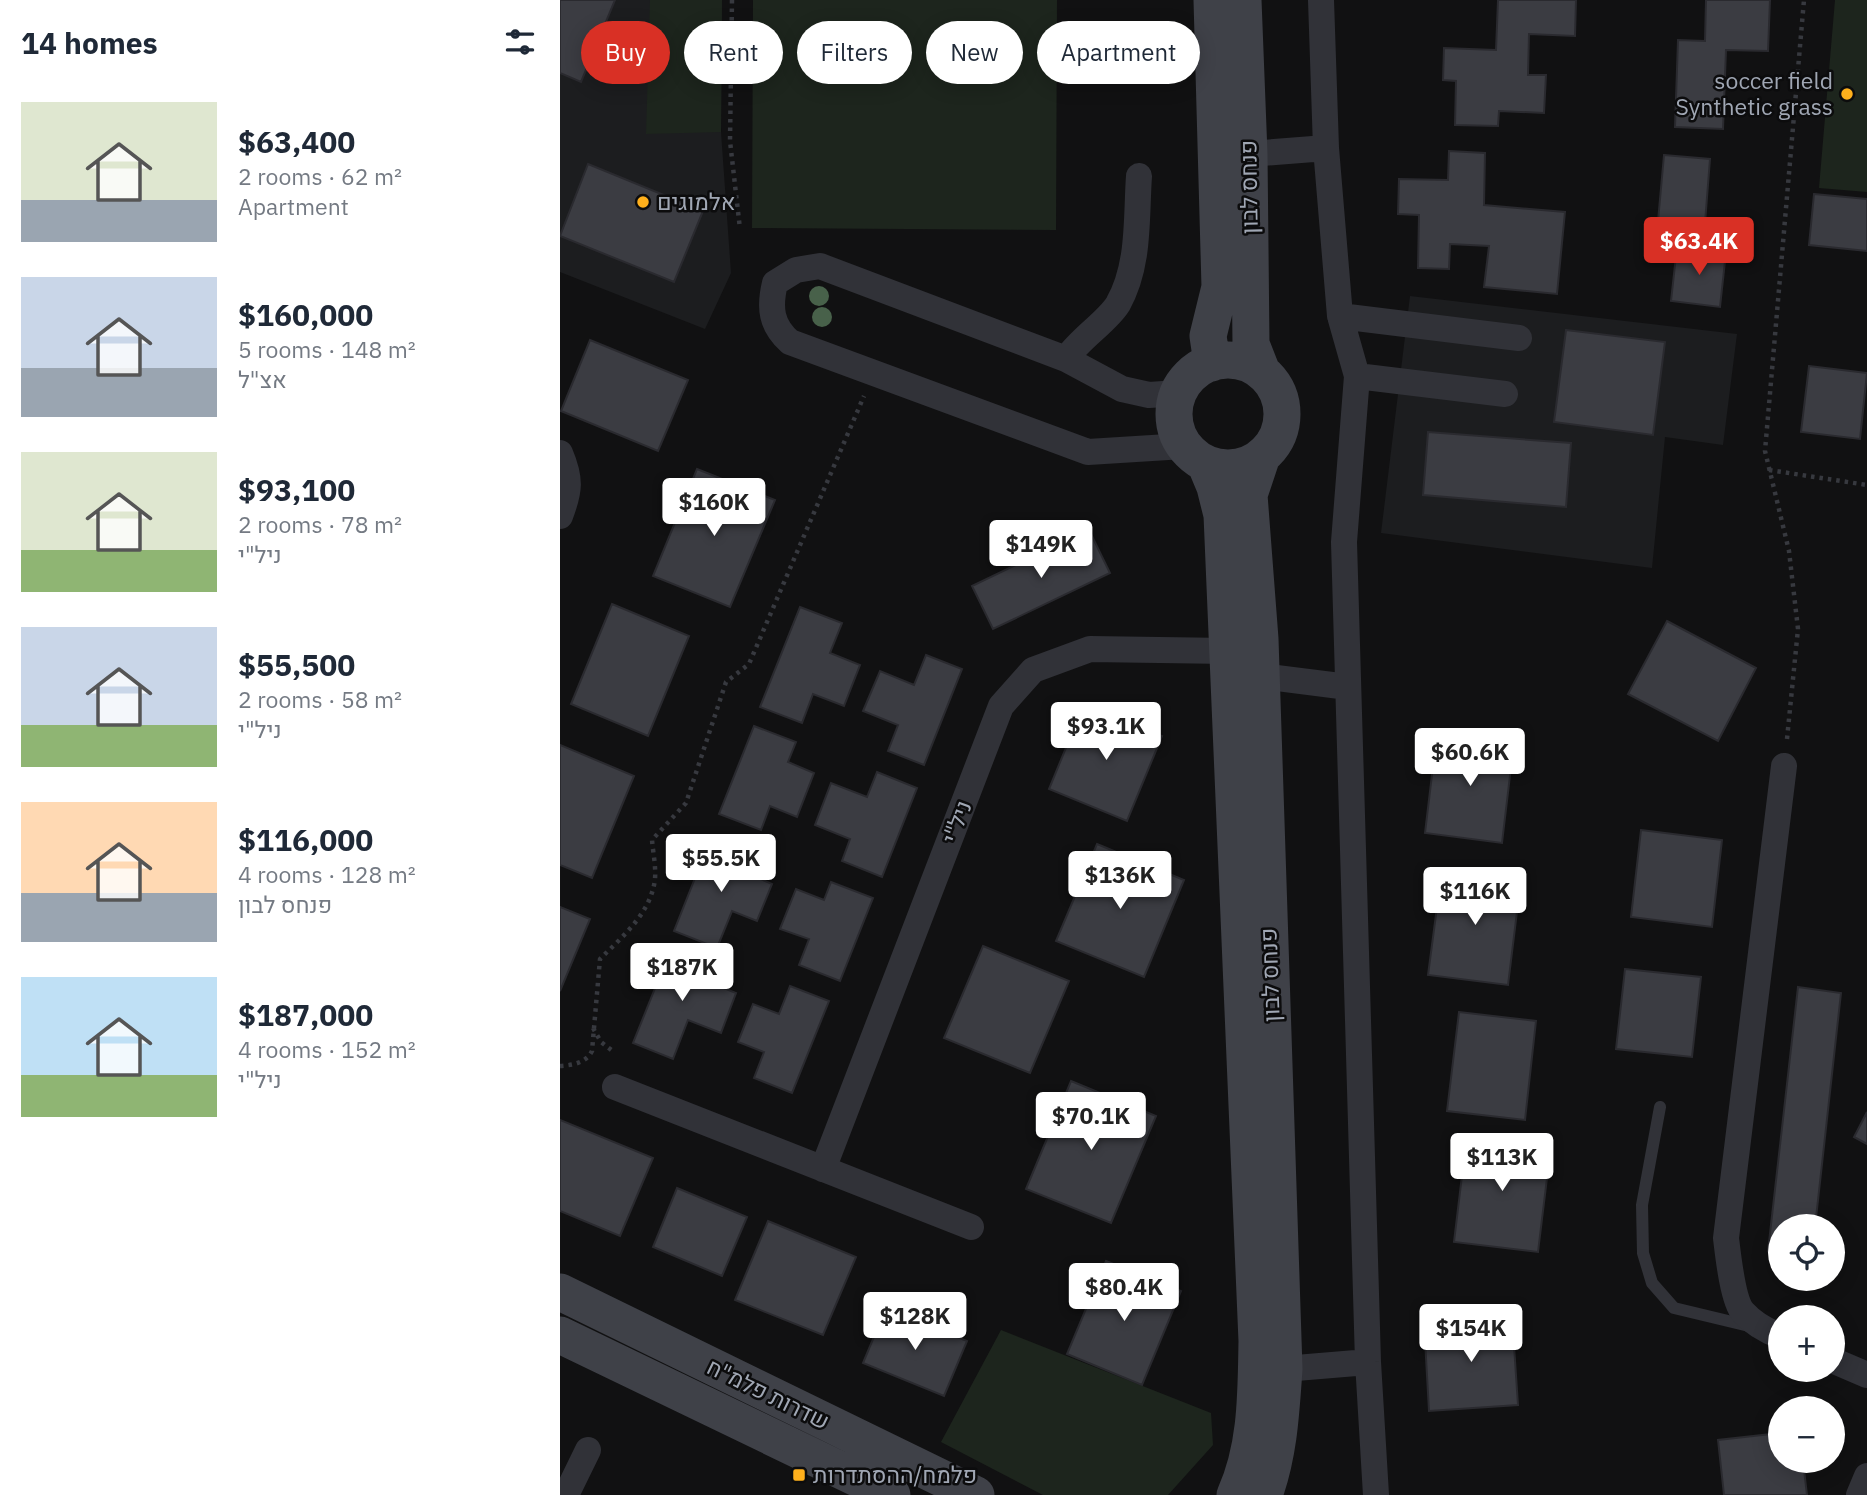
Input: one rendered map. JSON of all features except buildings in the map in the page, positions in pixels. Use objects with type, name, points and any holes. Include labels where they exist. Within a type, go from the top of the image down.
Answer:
[{"type":"street","name":"פנחס לבון","points":[[1212,0],[1220,287],[1208,336],[1212,363]]},
{"type":"street","name":"פנחס לבון","points":[[1243,0],[1249,154],[1251,344],[1262,372]]},
{"type":"street","points":[[1321,0],[1326,148],[1340,316],[1357,376],[1344,542],[1368,1362],[1377,1495]]},
{"type":"street","points":[[1249,154],[1326,148]]},
{"type":"street","points":[[1066,359],[1074,346],[1117,305],[1134,264],[1139,176]]},
{"type":"street","points":[[1178,393],[1149,395],[1122,389],[1066,359],[820,266],[796,270],[775,283],[771,302],[772,316],[778,332],[790,342],[1088,452],[1195,454]]},
{"type":"street","points":[[1340,316],[1519,338]]},
{"type":"street","points":[[1229,360],[1247,363],[1262,372],[1273,384],[1280,398],[1280,430],[1273,444],[1250,464],[1235,468],[1220,468],[1195,454],[1177,434],[1174,420],[1178,393],[1186,380],[1212,363],[1229,360]]},
{"type":"street","points":[[1357,376],[1505,394]]},
{"type":"street","points":[[560,453],[568,472],[568,495],[560,516]]},
{"type":"street","name":"פנחס לבון","points":[[1195,454],[1215,487],[1222,515],[1229,651],[1257,1341],[1256,1412],[1240,1491]]},
{"type":"street","name":"פנחס לבון","points":[[1240,1491],[1274,1467],[1281,1423],[1284,1369],[1262,676],[1249,495],[1262,456]]},
{"type":"street","name":"ניל\"י","points":[[823,1169],[1001,706],[1033,670],[1090,649],[1229,651]]},
{"type":"street","points":[[1262,676],[1348,687]]},
{"type":"street","points":[[1768,1329],[1742,1311],[1731,1273],[1726,1238],[1784,766]]},
{"type":"street","points":[[615,1087],[971,1227]]},
{"type":"street","name":"שדרות פלמ\"ח","points":[[560,1292],[976,1495]]},
{"type":"street","name":"שדרות פלמ\"ח","points":[[560,1335],[892,1495]]},
{"type":"street","points":[[1284,1369],[1368,1362]]},
{"type":"street","points":[[1845,1366],[1867,1375]]},
{"type":"street","points":[[566,1495],[588,1450]]},
{"type":"street","points":[[1859,1495],[1867,1476]]},
{"type":"lane","points":[[1660,1107],[1642,1205],[1643,1253],[1652,1283],[1674,1308],[1768,1332]]},
{"type":"path","points":[[732,0],[730,141],[740,229]]},
{"type":"path","points":[[1784,766],[1798,629],[1789,551],[1765,451],[1804,0]]},
{"type":"path","points":[[560,1066],[572,1065],[589,1058],[592,1051],[600,959],[650,902],[655,877],[652,840],[685,803],[726,682],[749,664],[874,373]]},
{"type":"path","points":[[1769,470],[1867,485]]},
{"type":"path","points":[[592,1027],[601,1042],[614,1052]]},
{"type":"shaded area","name":"אלמוגים","points":[[560,0],[722,0],[722,21],[684,21],[684,84],[721,84],[721,132],[731,273],[705,329],[560,272]]},
{"type":"shaded area","points":[[650,0],[722,0],[722,21],[684,21],[684,84],[721,84],[721,132],[646,134],[647,84],[670,84],[670,21],[649,21]]},
{"type":"shaded area","points":[[753,0],[1057,0],[1057,21],[1037,21],[1037,84],[1057,84],[1056,230],[752,228],[753,84],[783,84],[783,21],[753,21]]},
{"type":"shaded area","name":"soccer field Synthetic grass","points":[[1835,0],[1867,0],[1867,192],[1819,188]]},
{"type":"shaded area","points":[[1410,296],[1737,334],[1723,445],[1665,437],[1652,568],[1381,533]]},
{"type":"shaded area","points":[[1001,1330],[1211,1413],[1213,1445],[1168,1495],[1043,1495],[941,1442]]},
{"type":"place","name":"soccer field Synthetic grass","points":[[1847,94]]},
{"type":"place","name":"אלמוגים","points":[[643,202]]},
{"type":"place","name":"פלמח/ההסתדרות","points":[[799,1475]]}]
